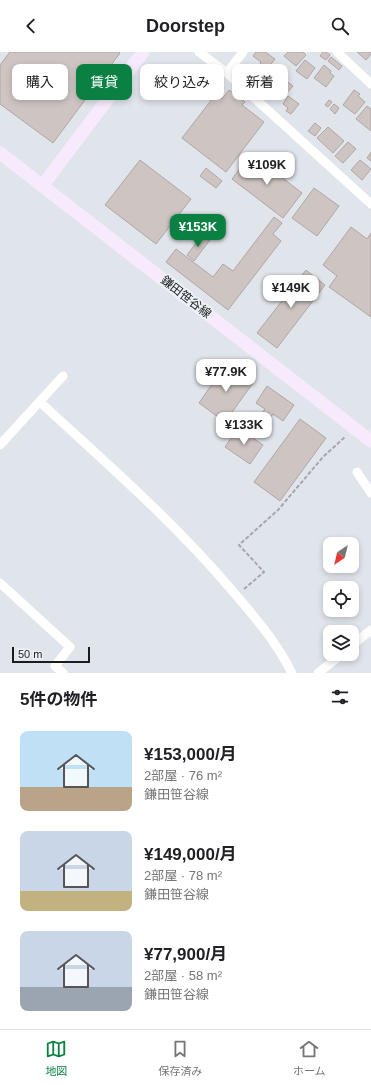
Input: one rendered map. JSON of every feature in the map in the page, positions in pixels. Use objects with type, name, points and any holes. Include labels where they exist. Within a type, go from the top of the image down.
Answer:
[{"type":"street","points":[[43,185],[143,52]]},
{"type":"street","points":[[199,52],[227,73],[371,204]]},
{"type":"street","points":[[227,73],[243,52]]},
{"type":"street","points":[[336,52],[371,84]]},
{"type":"street","name":"鎌田笹谷線","points":[[0,153],[371,441]]},
{"type":"street","points":[[0,445],[63,376]]},
{"type":"street","points":[[40,402],[204,557],[271,637],[292,673]]},
{"type":"street","points":[[358,472],[371,493]]},
{"type":"street","points":[[0,583],[70,647],[55,666],[63,673]]},
{"type":"street","points":[[359,640],[371,630]]},
{"type":"street","points":[[318,673],[333,661]]},
{"type":"path","points":[[237,595],[264,572],[239,545],[278,510],[323,457],[354,428]]},
{"type":"building","points":[[10,52],[120,53],[112,64],[76,64],[76,100],[85,100],[53,143],[0,104],[0,65]]},
{"type":"building","points":[[256,52],[265,52],[275,59],[271,64],[261,64],[261,62],[253,56]]},
{"type":"building","points":[[288,52],[303,52],[306,55],[296,66],[284,56]]},
{"type":"building","points":[[323,52],[330,55],[326,60],[320,56]]},
{"type":"building","points":[[357,52],[371,52],[371,54],[366,60]]},
{"type":"building","points":[[331,57],[342,66],[339,70],[328,61]]},
{"type":"building","points":[[305,60],[315,68],[307,79],[296,71]]},
{"type":"building","points":[[324,65],[334,76],[326,87],[314,78]]},
{"type":"building","points":[[288,82],[293,86],[288,91]]},
{"type":"building","points":[[229,90],[232,92],[232,100],[242,100],[245,102],[242,105],[264,122],[226,172],[182,138],[211,100],[224,100],[224,96]]},
{"type":"building","points":[[354,90],[360,94],[358,96],[365,102],[355,114],[343,105]]},
{"type":"building","points":[[288,96],[299,104],[291,114],[286,111],[288,108],[283,104],[286,100],[288,100]]},
{"type":"building","points":[[329,100],[332,102],[328,107],[325,105]]},
{"type":"building","points":[[334,104],[339,108],[335,114],[330,109]]},
{"type":"building","points":[[367,106],[371,109],[371,131],[356,119]]},
{"type":"building","points":[[315,123],[321,128],[315,136],[308,131]]},
{"type":"building","points":[[328,127],[344,141],[333,153],[317,138]]},
{"type":"building","points":[[348,142],[356,149],[343,163],[335,156]]},
{"type":"building","points":[[371,152],[371,161],[367,158]]},
{"type":"building","points":[[251,154],[302,193],[283,218],[232,179]]},
{"type":"building","points":[[140,160],[191,199],[156,244],[105,205]]},
{"type":"building","points":[[360,160],[371,169],[362,180],[351,170]]},
{"type":"building","points":[[206,168],[222,181],[216,188],[200,176]]},
{"type":"building","points":[[314,188],[339,206],[317,236],[292,218]]},
{"type":"building","points":[[274,217],[282,223],[273,234],[281,241],[228,310],[166,262],[176,249],[213,277],[223,264],[233,271]]},
{"type":"building","points":[[351,227],[367,239],[371,233],[371,317],[329,287],[337,276],[323,265]]},
{"type":"building","points":[[203,234],[210,240],[194,261],[187,255]]},
{"type":"building","points":[[306,270],[325,285],[277,348],[257,333]]},
{"type":"building","points":[[226,364],[253,383],[225,422],[199,403]]},
{"type":"building","points":[[267,386],[294,405],[283,421],[273,414],[270,418],[262,413],[265,409],[256,403]]},
{"type":"building","points":[[300,419],[326,438],[280,501],[254,482]]},
{"type":"building","points":[[238,428],[263,445],[250,464],[225,447]]}]
